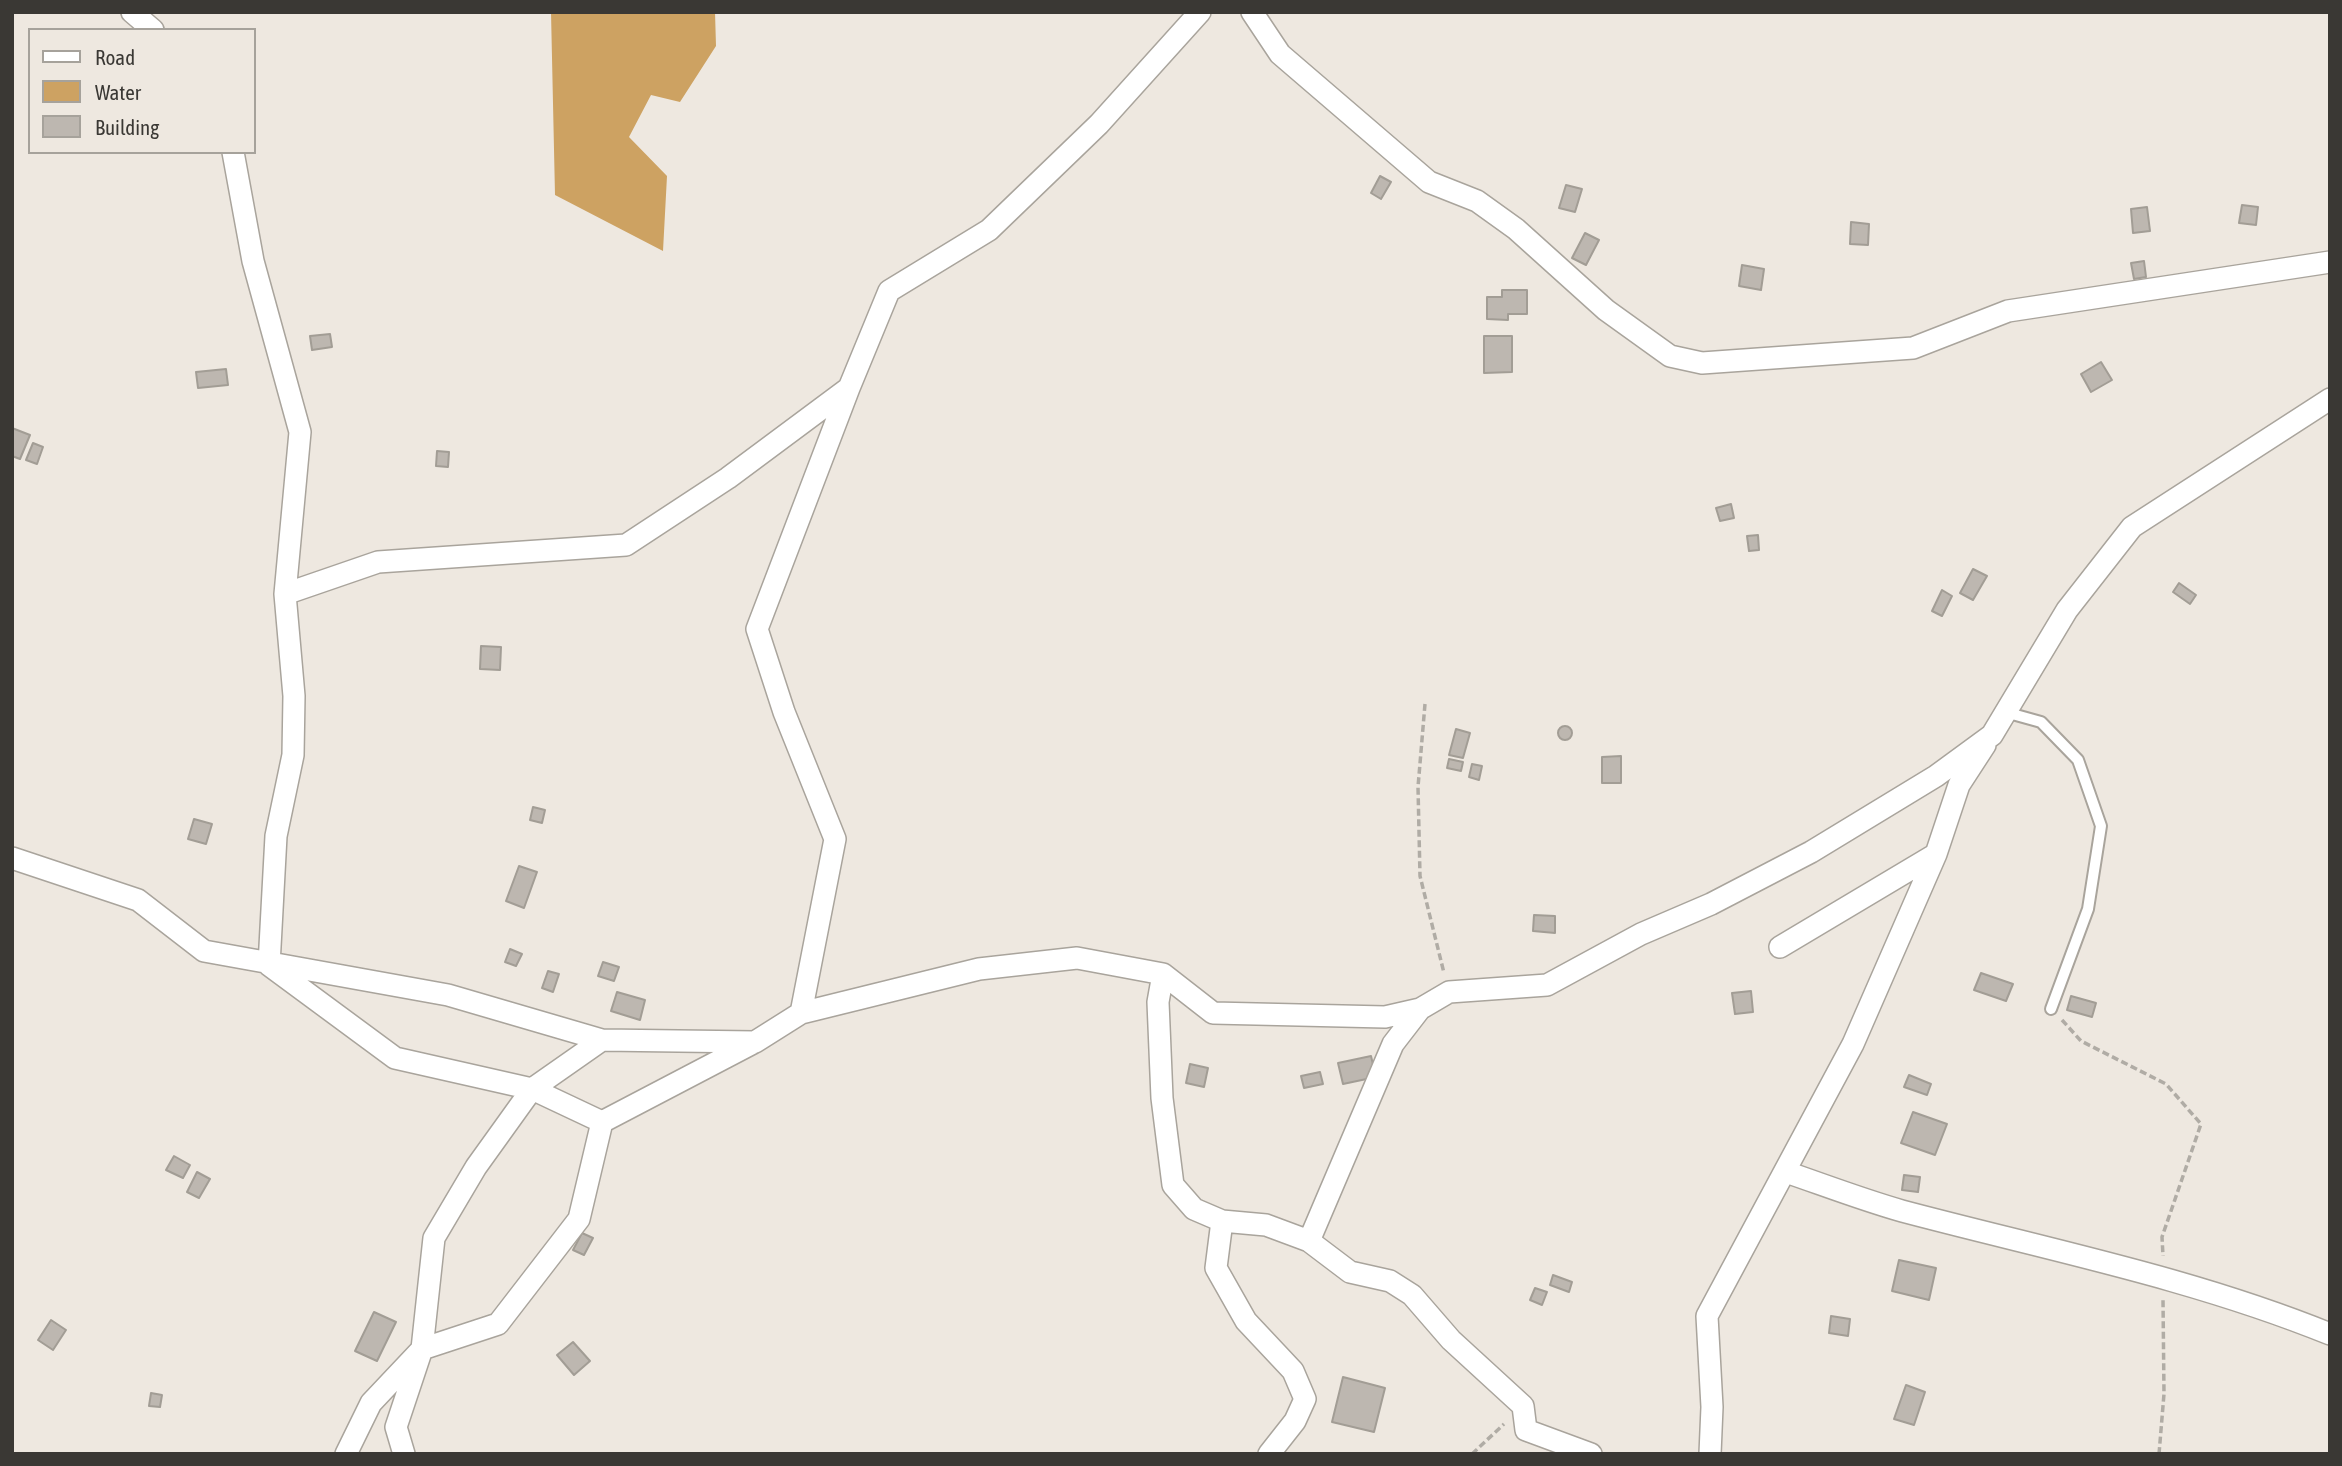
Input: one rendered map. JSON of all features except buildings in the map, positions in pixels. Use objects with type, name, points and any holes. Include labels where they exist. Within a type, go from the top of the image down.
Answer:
[{"type":"street","points":[[132,12],[151,28]]},
{"type":"street","points":[[801,1013],[835,839],[783,712],[757,629],[849,388],[889,291],[989,230],[1099,124],[1200,12]]},
{"type":"street","points":[[1252,12],[1280,54],[1429,182],[1477,201],[1516,229],[1606,310],[1670,356],[1702,363],[1913,348],[2008,311],[2330,262]]},
{"type":"street","points":[[233,154],[253,261],[300,432],[285,594],[294,696],[293,755],[276,836],[269,965]]},
{"type":"street","points":[[285,594],[378,562],[626,545],[728,478],[849,388]]},
{"type":"street","points":[[1710,1454],[1712,1407],[1707,1316],[1853,1044],[1936,854],[1959,785],[2067,610],[2132,527],[2330,399]]},
{"type":"street","points":[[346,1454],[371,1404],[422,1349],[498,1324],[579,1219],[602,1122],[755,1042],[801,1013],[979,969],[1077,958],[1163,974],[1213,1013],[1385,1017],[1420,1009],[1449,992],[1547,985],[1641,934],[1711,904],[1811,852],[1936,776],[1992,735]]},
{"type":"street","points":[[1780,947],[1936,854]]},
{"type":"street","points":[[12,858],[138,900],[204,951],[269,965],[447,995],[602,1040],[755,1042]]},
{"type":"street","points":[[269,965],[395,1058],[532,1089],[602,1122]]},
{"type":"street","points":[[1163,974],[1158,1002],[1162,1098],[1173,1185],[1194,1209],[1222,1221],[1266,1224],[1309,1241],[1350,1272],[1390,1281],[1412,1295],[1451,1340],[1523,1405],[1526,1430],[1591,1454]]},
{"type":"street","points":[[1309,1241],[1394,1044],[1420,1009]]},
{"type":"street","points":[[404,1454],[396,1427],[422,1349],[434,1238],[476,1167],[532,1089],[602,1040]]},
{"type":"street","points":[[1786,1172],[1898,1210],[2163,1278],[2275,1312],[2330,1334]]},
{"type":"street","points":[[1222,1221],[1216,1268],[1246,1321],[1293,1371],[1305,1399],[1295,1421],[1269,1454]]},
{"type":"lane","points":[[2005,712],[2041,722],[2078,760],[2101,826],[2088,909],[2050,1009]]},
{"type":"path","points":[[1425,704],[1418,787],[1420,876],[1449,992]]},
{"type":"path","points":[[2050,1009],[2081,1041],[2166,1084],[2200,1124],[2162,1237],[2164,1394],[2159,1454]]},
{"type":"path","points":[[1472,1454],[1523,1405]]},
{"type":"water","points":[[551,12],[715,12],[716,46],[680,102],[651,95],[629,137],[667,176],[663,251],[555,195]]}]
